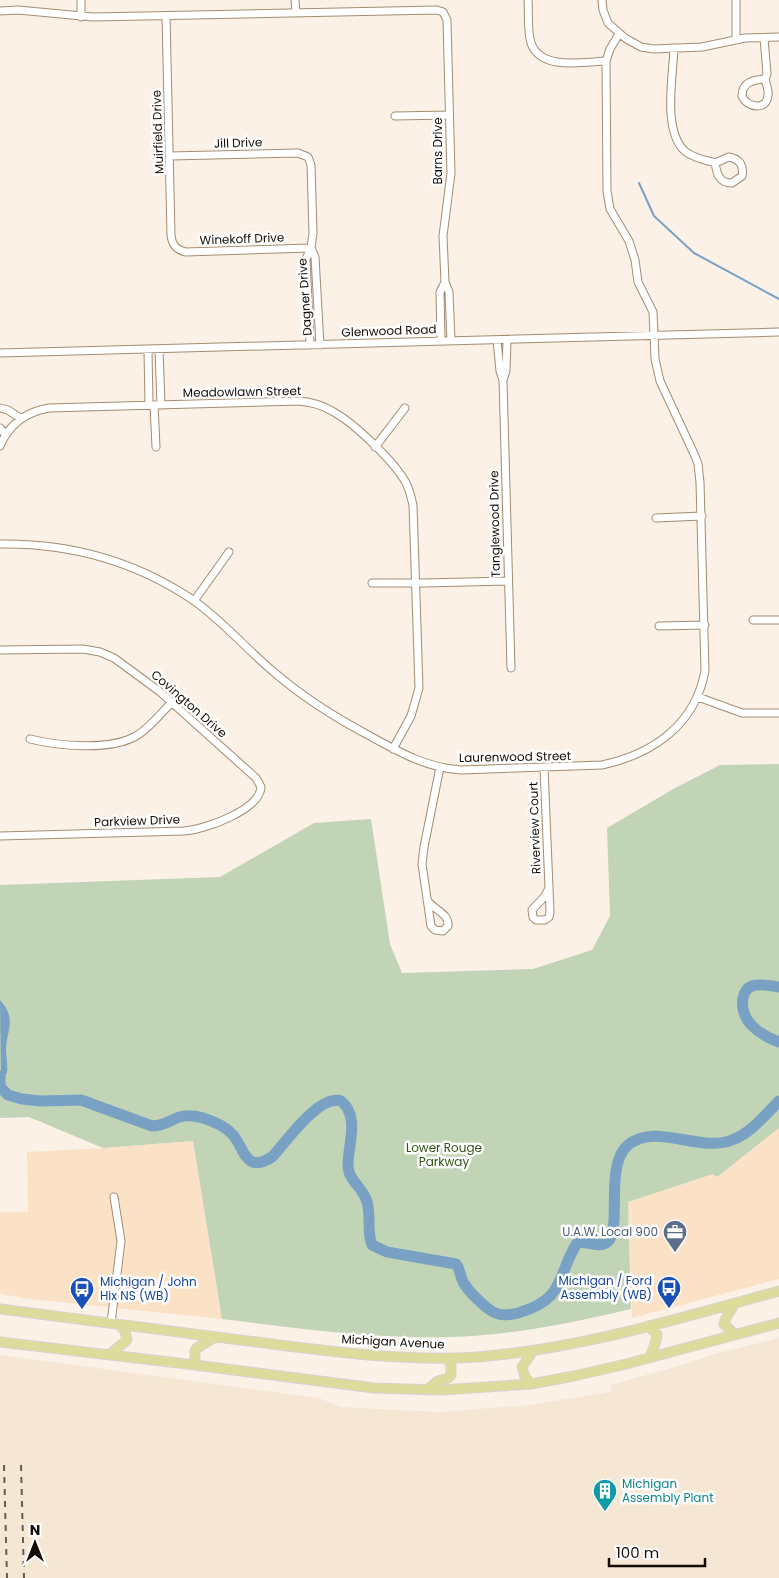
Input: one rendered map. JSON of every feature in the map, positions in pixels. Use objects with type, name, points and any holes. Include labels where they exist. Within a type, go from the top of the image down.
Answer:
[{"type":"main road","name":"Michigan Avenue","points":[[0,1309],[374,1356],[447,1358],[533,1351],[588,1341],[779,1291]]},
{"type":"main road","points":[[734,1334],[724,1324],[735,1303]]},
{"type":"main road","points":[[0,1342],[367,1388],[470,1389],[531,1384],[574,1376],[650,1358],[779,1323]]},
{"type":"main road","points":[[109,1355],[127,1340],[126,1331],[115,1324]]},
{"type":"main road","points":[[648,1326],[657,1334],[650,1358]]},
{"type":"main road","points":[[195,1365],[195,1351],[197,1348],[215,1336]]},
{"type":"main road","points":[[531,1384],[525,1377],[522,1367],[533,1351]]},
{"type":"main road","points":[[427,1390],[438,1380],[448,1378],[451,1375],[451,1365],[447,1358]]},
{"type":"street","points":[[81,0],[81,17]]},
{"type":"street","points":[[0,11],[18,10],[81,17],[296,12],[296,0]]},
{"type":"street","points":[[528,0],[532,44],[538,54],[547,60],[556,63],[606,61],[610,48],[619,34]]},
{"type":"street","points":[[602,0],[608,23],[619,34],[641,47],[707,46],[736,40],[779,37]]},
{"type":"street","points":[[736,0],[736,40]]},
{"type":"street","name":"Barns Drive","points":[[296,12],[437,10],[443,12],[446,20],[451,173],[443,228],[445,282],[449,292],[451,340]]},
{"type":"street","name":"Muirfield Drive","points":[[166,16],[171,235],[175,247]]},
{"type":"street","points":[[764,38],[767,74],[765,79]]},
{"type":"street","points":[[674,48],[671,106],[673,134],[679,145],[687,153],[695,158],[714,163]]},
{"type":"street","name":"Laurenwood Street","points":[[0,544],[49,545],[102,556],[148,574],[194,601],[217,619],[254,656],[294,689],[339,719],[416,760],[440,767],[461,770],[602,765],[638,753],[663,740],[688,715],[698,697],[705,671],[702,516],[698,464],[660,381],[655,359],[653,312],[638,282],[633,252],[610,209],[606,191],[606,61]]},
{"type":"street","points":[[395,116],[449,115]]},
{"type":"street","name":"Jill Drive","points":[[170,156],[298,152],[306,155]]},
{"type":"street","name":"Dagner Drive","points":[[306,155],[311,165],[312,248],[315,257],[320,345]]},
{"type":"street","name":"Winekoff Drive","points":[[175,247],[186,252],[312,248]]},
{"type":"street","name":"Dagner Drive","points":[[310,345],[306,259],[312,248]]},
{"type":"street","name":"Barns Drive","points":[[441,341],[440,292],[445,282]]},
{"type":"street","name":"Glenwood Road","points":[[0,353],[779,332]]},
{"type":"street","name":"Tanglewood Drive","points":[[497,340],[500,371],[503,380],[511,668]]},
{"type":"street","name":"Tanglewood Drive","points":[[503,380],[506,371],[507,340]]},
{"type":"street","points":[[154,405],[159,349]]},
{"type":"street","points":[[148,350],[156,447]]},
{"type":"street","name":"Meadowlawn Street","points":[[0,446],[6,434],[20,418],[49,408],[299,401],[326,407],[338,414],[375,447],[399,472],[411,495],[414,516],[419,688],[411,716],[393,749]]},
{"type":"street","points":[[0,408],[8,410],[20,418]]},
{"type":"street","points":[[375,447],[405,408]]},
{"type":"street","points":[[0,428],[6,434]]},
{"type":"street","points":[[656,518],[702,516]]},
{"type":"street","points":[[194,601],[228,552]]},
{"type":"street","points":[[372,583],[416,584],[508,581]]},
{"type":"street","points":[[753,620],[779,620]]},
{"type":"street","points":[[659,626],[705,625]]},
{"type":"street","name":"Covington Drive","points":[[0,650],[75,648],[100,652],[120,662],[172,702],[256,778],[261,790]]},
{"type":"street","points":[[698,697],[742,713],[779,713]]},
{"type":"street","points":[[30,740],[52,745],[71,746],[118,743],[136,736],[144,730],[172,702]]},
{"type":"street","points":[[427,900],[423,873],[423,853],[440,767]]},
{"type":"street","name":"Riverview Court","points":[[544,768],[549,888]]},
{"type":"street","name":"Parkview Drive","points":[[0,836],[191,830],[212,826],[250,805],[256,800],[261,790]]},
{"type":"street","points":[[114,1197],[121,1241],[115,1324]]},
{"type":"shaded area","points":[[779,1128],[779,1279],[632,1318],[628,1202],[713,1174],[717,1177]]},
{"type":"shaded area","points":[[193,1141],[222,1319],[30,1299],[0,1294],[0,1212],[28,1212],[27,1152]]},
{"type":"shaded area","points":[[779,1338],[779,1578],[0,1578],[0,1355],[319,1398],[341,1407],[438,1412],[530,1405],[612,1391],[611,1385],[717,1353]]},
{"type":"green space","name":"Lower Rouge Parkway","points":[[779,764],[779,1128],[717,1177],[713,1174],[628,1202],[631,1309],[563,1324],[494,1334],[448,1337],[363,1335],[222,1319],[193,1141],[103,1148],[29,1117],[0,1118],[0,885],[220,877],[314,823],[371,819],[390,944],[402,973],[533,969],[592,950],[610,916],[607,828],[675,788],[720,765]]},
{"type":"water","points":[[0,1000],[10,1019],[6,1049],[7,1073],[1,1080]]},
{"type":"waterway","points":[[639,183],[654,216],[694,253],[779,299]]},
{"type":"waterway","points":[[779,987],[755,985],[747,989],[743,998],[744,1014],[752,1026],[779,1042]]},
{"type":"waterway","points":[[0,1076],[0,1087],[8,1095],[22,1099],[40,1101],[81,1100],[152,1126],[165,1124],[186,1116],[207,1119],[230,1132],[247,1158],[256,1163],[263,1162],[272,1157],[313,1112],[332,1101],[341,1101],[347,1107],[352,1123],[348,1157],[350,1175],[364,1194],[368,1204],[369,1233],[372,1245],[387,1252],[456,1264],[463,1283],[469,1291],[490,1310],[497,1314],[505,1315],[518,1313],[545,1301],[558,1286],[570,1255],[577,1243],[602,1244],[606,1243],[611,1237],[614,1226],[617,1168],[621,1155],[628,1145],[639,1139],[652,1136],[706,1143],[732,1140],[745,1133],[779,1101]]},
{"type":"railway","points":[[4,1465],[7,1578]]},
{"type":"railway","points":[[21,1465],[24,1578]]},
{"type":"place","name":"U.A.W. Local 900","points":[[675,1253]]},
{"type":"place","name":"Michigan / Ford Assembly (WB)","points":[[669,1309]]},
{"type":"place","name":"Michigan / John Hix NS (WB)","points":[[82,1310]]},
{"type":"place","name":"Michigan Assembly Plant","points":[[605,1512]]}]
